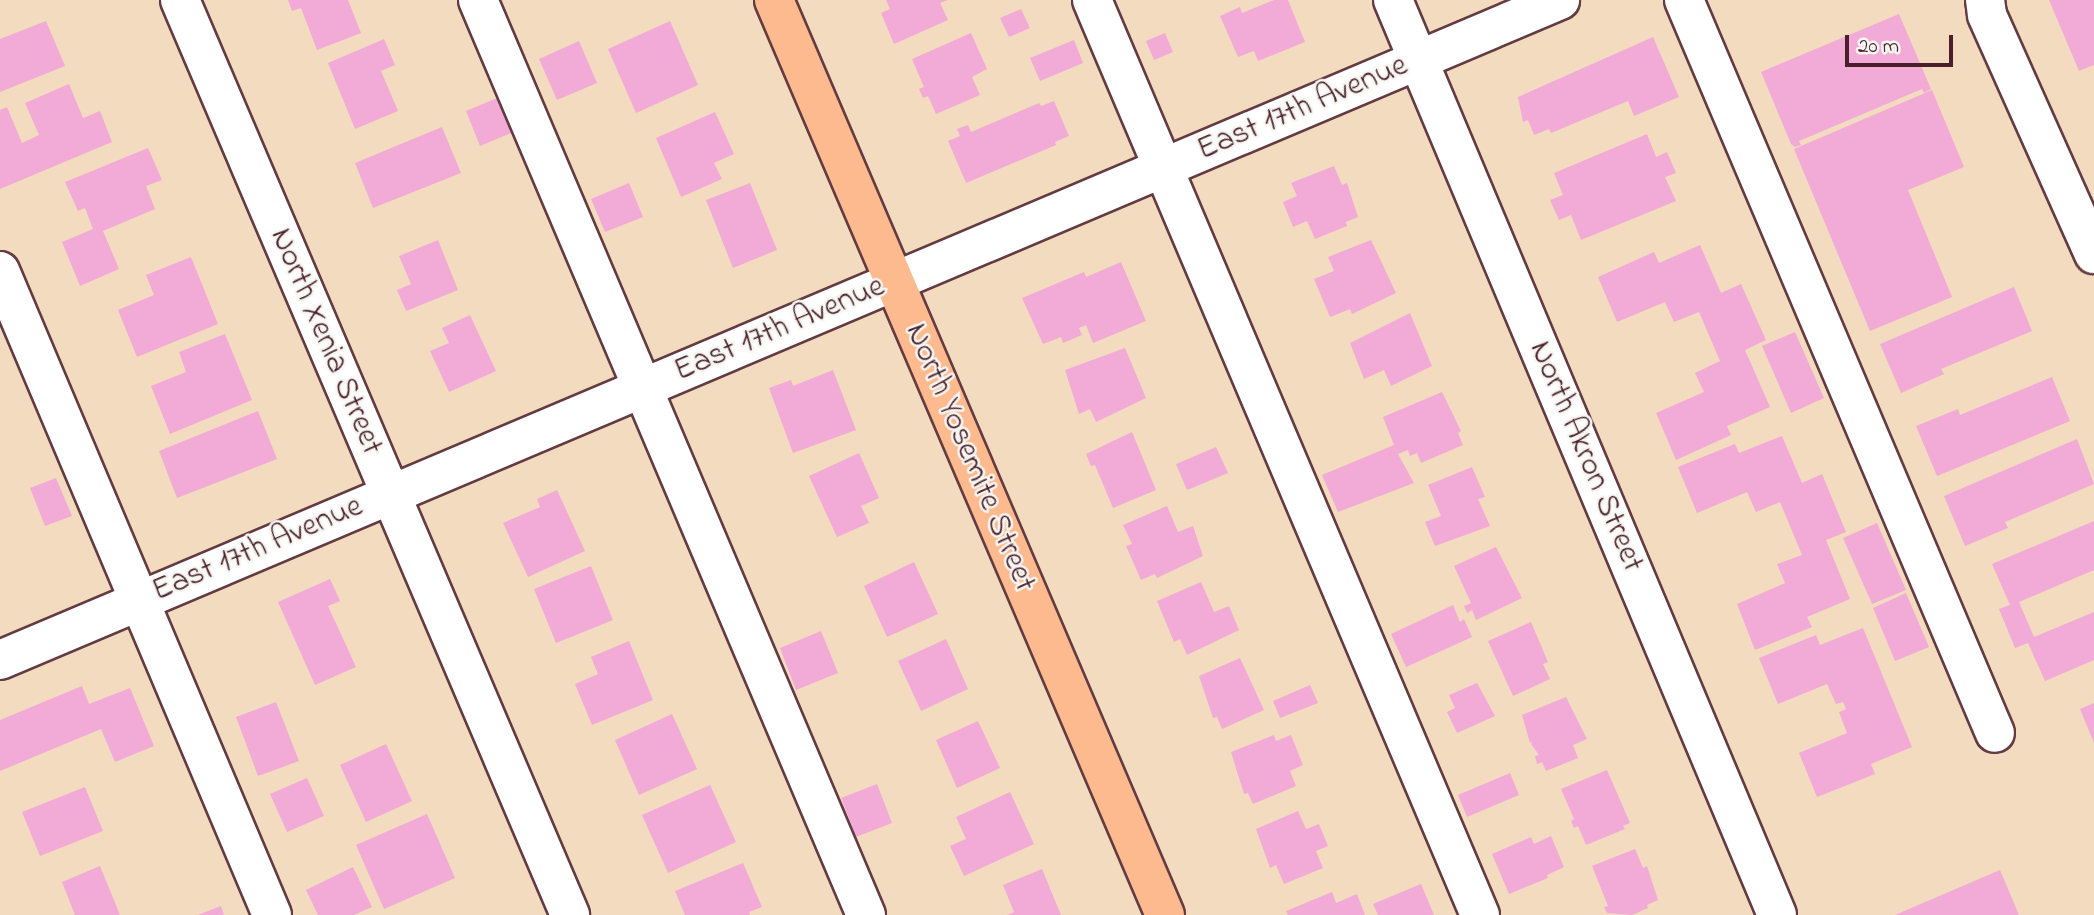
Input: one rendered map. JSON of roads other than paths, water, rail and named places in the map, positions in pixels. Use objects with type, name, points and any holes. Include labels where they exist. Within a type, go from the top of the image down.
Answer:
[{"type":"main road","name":"North Yosemite Street","points":[[774,0],[1165,915]]},
{"type":"street","name":"North Xenia Street","points":[[180,0],[570,915]]},
{"type":"street","points":[[478,0],[866,915]]},
{"type":"street","points":[[1092,0],[1480,915]]},
{"type":"street","name":"North Akron Street","points":[[1393,0],[1777,915]]},
{"type":"street","name":"East 17th Avenue","points":[[0,660],[1560,0]]},
{"type":"street","points":[[1684,0],[1996,733]]},
{"type":"street","points":[[1985,0],[1987,15],[2094,254]]},
{"type":"street","points":[[0,271],[272,915]]}]
